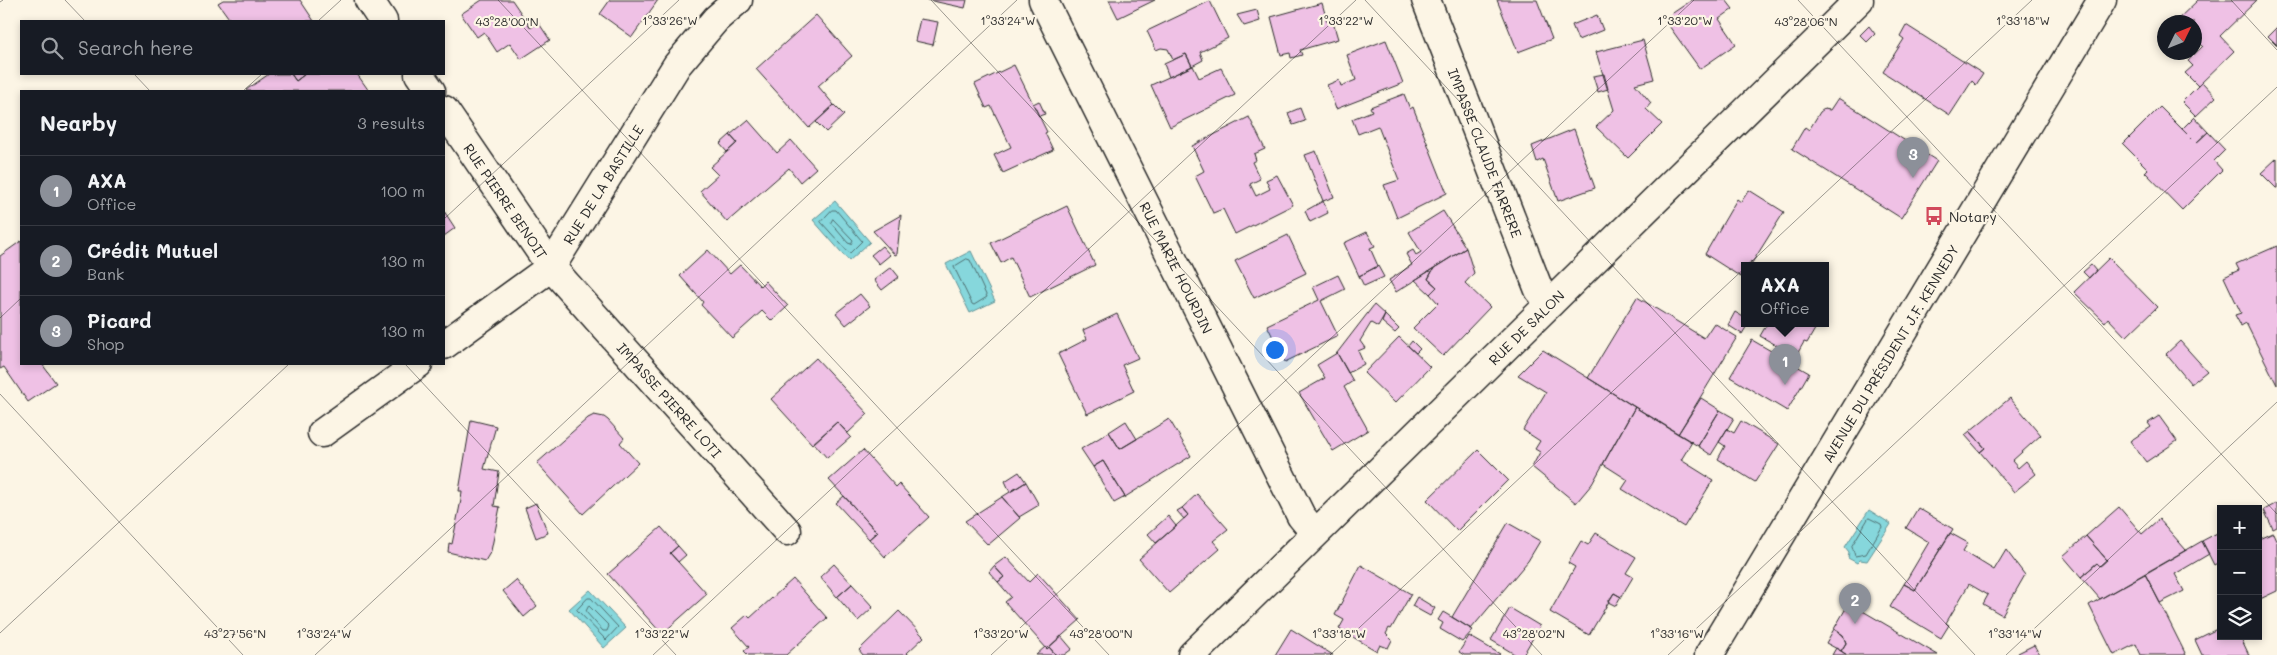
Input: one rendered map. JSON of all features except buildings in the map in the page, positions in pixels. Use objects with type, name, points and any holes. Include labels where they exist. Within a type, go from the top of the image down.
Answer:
[{"type":"street","points":[[369,0],[382,20]]},
{"type":"street","name":"RUE DE LA BASTILLE","points":[[445,344],[551,267],[678,65],[716,19],[738,0]]},
{"type":"street","name":"RUE MARIE HOURDIN","points":[[1043,0],[1301,516],[1315,532]]},
{"type":"street","name":"IMPASSE CLAUDE FARRERE","points":[[1426,0],[1539,290],[1550,303]]},
{"type":"street","name":"RUE DE SALON","points":[[1192,655],[1315,532],[1859,0]]},
{"type":"street","name":"AVENUE DU PRÉSIDENT J.F. KENNEDY","points":[[1709,655],[2102,0]]},
{"type":"street","points":[[420,75],[430,90]]},
{"type":"street","name":"RUE PIERRE BENOIT","points":[[445,111],[551,267]]},
{"type":"street","name":"IMPASSE PIERRE LOTI","points":[[551,267],[787,532]]},
{"type":"street","points":[[322,433],[417,365]]},
{"type":"water","points":[[835,201],[870,242],[849,261],[813,220]]},
{"type":"water","points":[[971,251],[995,301],[970,313],[946,264]]},
{"type":"water","points":[[1869,510],[1891,524],[1867,561],[1860,560],[1857,563],[1848,558],[1849,552],[1845,547]]},
{"type":"water","points":[[590,590],[626,628],[604,648],[569,609]]},
{"type":"place","name":"Picard","points":[[1913,178]]},
{"type":"place","name":"Notary","points":[[1934,216]]},
{"type":"place","name":"AXA","points":[[1785,385]]},
{"type":"place","name":"Crédit Mutuel","points":[[1855,624]]}]
